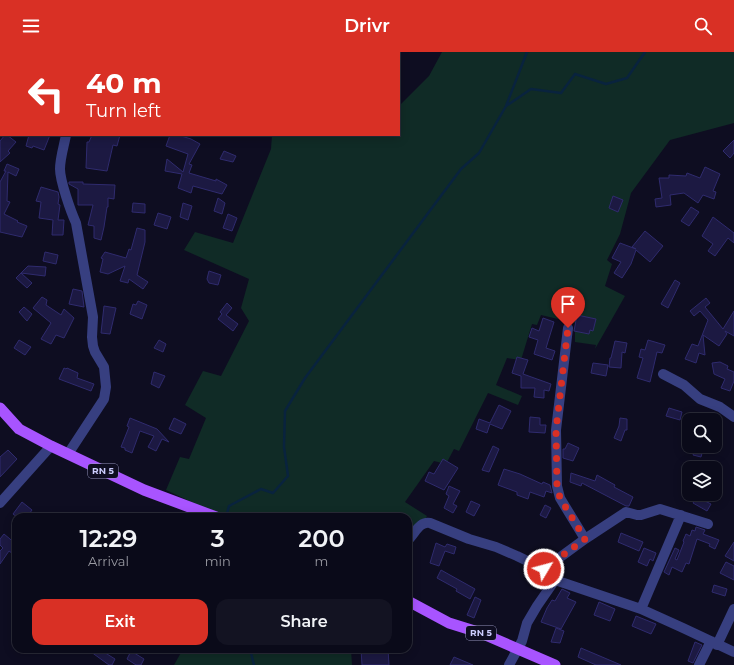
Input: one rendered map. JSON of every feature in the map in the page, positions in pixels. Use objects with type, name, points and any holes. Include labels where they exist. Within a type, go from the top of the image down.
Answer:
[{"type":"main road","name":"RN 5","points":[[0,408],[19,429],[51,446],[144,490],[205,513]]},
{"type":"main road","name":"RN 5","points":[[412,604],[449,622],[555,665]]},
{"type":"street","points":[[66,136],[60,170],[71,213],[76,223],[93,317],[92,346],[104,367],[106,387],[104,399],[68,454]]},
{"type":"street","points":[[568,328],[556,430],[557,486],[560,498],[585,539]]},
{"type":"street","points":[[663,374],[684,385],[700,399],[733,413]]},
{"type":"street","points":[[0,503],[51,446]]},
{"type":"street","points":[[544,569],[585,539],[626,512],[637,516],[660,509],[708,524]]},
{"type":"street","points":[[641,609],[681,516]]},
{"type":"street","points":[[412,535],[420,526],[430,523],[469,539],[496,547],[544,569],[555,580],[641,609],[734,652]]},
{"type":"street","points":[[508,665],[522,641],[527,623],[555,580]]},
{"type":"street","points":[[700,665],[734,609]]},
{"type":"green space","points":[[442,52],[734,52],[734,123],[670,140],[631,193],[620,234],[607,260],[612,264],[605,286],[625,296],[595,349],[596,345],[575,342],[575,323],[541,315],[537,325],[532,324],[521,360],[507,358],[496,385],[522,396],[518,405],[488,393],[459,451],[454,449],[446,464],[434,461],[405,502],[427,516],[412,544],[412,513],[215,513],[166,490],[180,457],[189,459],[206,418],[185,405],[203,371],[221,376],[249,321],[241,308],[249,279],[184,250],[195,232],[233,243],[271,149],[272,136],[400,136],[400,105],[429,76]]},
{"type":"green space","points":[[181,653],[351,653],[352,665],[174,665]]},
{"type":"building","points":[[4,136],[8,136],[16,142],[8,151],[10,153],[0,162],[0,141]]},
{"type":"building","points":[[29,136],[50,136],[44,150],[33,146],[32,148],[26,146]]},
{"type":"building","points":[[92,136],[120,136],[117,146],[113,145],[107,171],[86,168],[87,142],[89,142]]},
{"type":"building","points":[[170,136],[181,136],[200,144],[189,164],[192,165],[189,173],[216,181],[216,179],[227,185],[222,194],[193,186],[191,193],[178,188],[182,174],[165,171],[167,159],[183,172],[188,154],[166,146]]},
{"type":"building","points":[[734,140],[734,153],[730,158],[723,151]]},
{"type":"building","points":[[224,151],[236,156],[233,162],[220,159]]},
{"type":"building","points":[[7,164],[19,169],[16,176],[8,172],[7,201],[10,202],[4,214],[27,226],[22,237],[0,232],[0,182],[6,171],[4,171]]},
{"type":"building","points":[[705,167],[720,174],[713,191],[716,192],[714,199],[703,195],[698,203],[684,193],[670,195],[671,205],[656,207],[655,199],[662,198],[659,178],[669,178],[669,175],[686,176],[687,173],[700,178]]},
{"type":"building","points":[[69,182],[115,185],[114,199],[108,198],[108,207],[101,240],[94,238],[94,226],[88,225],[93,205],[78,205],[78,189],[69,184]]},
{"type":"building","points":[[41,187],[58,192],[58,204],[60,205],[58,220],[64,220],[63,235],[52,235],[53,220],[39,218],[41,202],[36,201]]},
{"type":"building","points":[[613,196],[623,200],[618,212],[609,208]]},
{"type":"building","points":[[218,198],[225,203],[222,214],[214,211]]},
{"type":"building","points":[[133,203],[145,204],[145,213],[132,212]]},
{"type":"building","points":[[183,203],[192,206],[188,220],[180,217]]},
{"type":"building","points":[[691,207],[699,212],[689,226],[681,221]]},
{"type":"building","points":[[158,213],[171,217],[167,229],[154,225]]},
{"type":"building","points":[[228,214],[237,218],[232,231],[223,228]]},
{"type":"building","points":[[713,217],[734,233],[734,243],[728,238],[715,256],[708,251],[713,244],[702,236]]},
{"type":"building","points":[[137,228],[145,230],[145,242],[137,275],[148,282],[143,289],[129,279],[128,283],[120,281],[125,266],[108,274],[100,272],[103,259],[101,258],[105,252],[126,258],[129,249],[131,250]]},
{"type":"building","points":[[645,231],[663,246],[650,262],[636,250],[631,264],[622,278],[614,273],[621,262],[612,258],[620,243],[636,249],[632,247]]},
{"type":"building","points":[[45,252],[58,255],[56,264],[43,261]]},
{"type":"building","points":[[28,266],[46,267],[45,276],[21,273]]},
{"type":"building","points":[[209,271],[221,275],[218,285],[209,283],[207,279]]},
{"type":"building","points":[[21,273],[32,283],[27,288],[16,278]]},
{"type":"building","points":[[675,280],[680,283],[668,308],[661,304]]},
{"type":"building","points":[[73,289],[82,291],[84,307],[69,304]]},
{"type":"building","points":[[42,297],[47,300],[46,305],[61,315],[64,309],[74,318],[64,338],[56,335],[51,344],[41,339],[51,323],[33,308]]},
{"type":"building","points":[[706,298],[710,303],[705,307],[723,329],[734,311],[734,336],[725,331],[727,334],[719,346],[703,335],[705,355],[699,353],[696,363],[685,359],[692,344],[698,346],[708,320],[700,311],[694,316],[690,311]]},
{"type":"building","points":[[138,301],[147,305],[142,319],[130,314],[133,304],[136,305]]},
{"type":"building","points":[[227,303],[232,308],[226,315],[238,324],[233,331],[218,319],[222,314],[220,312]]},
{"type":"building","points":[[104,306],[116,308],[110,334],[101,333]]},
{"type":"building","points":[[24,307],[32,314],[27,321],[19,312]]},
{"type":"building","points":[[577,315],[596,319],[593,331],[590,330],[589,334],[574,331]]},
{"type":"building","points":[[543,318],[554,322],[546,348],[555,351],[552,360],[534,354],[538,340],[529,337],[532,328],[539,331]]},
{"type":"building","points":[[19,340],[31,347],[25,355],[14,348]]},
{"type":"building","points":[[159,340],[166,344],[163,352],[154,348]]},
{"type":"building","points":[[648,340],[665,345],[662,353],[657,352],[650,382],[637,378],[643,358],[639,357],[641,349],[645,350]]},
{"type":"building","points":[[615,341],[627,343],[625,353],[622,352],[621,368],[609,367]]},
{"type":"building","points":[[517,357],[528,360],[523,374],[551,384],[549,391],[544,390],[544,398],[534,397],[535,388],[521,388],[521,376],[512,373]]},
{"type":"building","points":[[720,362],[728,366],[727,369],[734,372],[734,381],[730,391],[721,388],[725,379],[714,374],[712,363]]},
{"type":"building","points":[[593,363],[608,365],[606,376],[591,373]]},
{"type":"building","points":[[64,368],[78,373],[77,378],[94,384],[91,391],[59,379]]},
{"type":"building","points":[[154,372],[165,376],[159,388],[151,384]]},
{"type":"building","points":[[499,405],[511,411],[502,429],[490,424],[487,433],[476,429],[479,419],[490,423]]},
{"type":"building","points":[[669,408],[682,412],[680,420],[666,416]]},
{"type":"building","points":[[530,417],[540,418],[540,425],[546,425],[545,433],[529,432]]},
{"type":"building","points":[[130,418],[157,429],[169,442],[162,439],[156,451],[148,447],[154,436],[140,431],[132,453],[125,450],[125,448],[121,447],[129,427],[127,426]]},
{"type":"building","points":[[174,418],[186,424],[181,434],[169,429]]},
{"type":"building","points":[[620,418],[627,419],[627,430],[625,430],[621,441],[614,438],[619,426]]},
{"type":"building","points":[[568,443],[579,448],[573,461],[563,458],[563,449],[565,449]]},
{"type":"building","points":[[493,446],[499,449],[489,472],[482,470]]},
{"type":"building","points":[[8,450],[17,459],[0,477],[0,457]]},
{"type":"building","points":[[694,453],[702,453],[701,457],[693,455]]},
{"type":"building","points":[[443,459],[458,468],[444,490],[425,481],[429,472],[434,474]]},
{"type":"building","points":[[504,469],[520,474],[542,484],[543,482],[550,485],[552,493],[546,491],[544,497],[530,492],[528,499],[517,495],[517,492],[498,485]]},
{"type":"building","points":[[571,473],[595,481],[597,475],[615,485],[614,487],[633,497],[629,506],[626,506],[582,483],[581,486],[570,482]]},
{"type":"building","points":[[449,486],[460,491],[453,504],[457,506],[453,513],[444,508],[449,496],[446,494]]},
{"type":"building","points":[[471,501],[480,505],[474,516],[466,512]]},
{"type":"building","points":[[694,501],[705,501],[711,504],[707,511],[693,503]]},
{"type":"building","points":[[22,502],[32,510],[30,513],[14,513]]},
{"type":"building","points":[[545,505],[551,508],[546,518],[540,515]]},
{"type":"building","points":[[696,527],[705,530],[703,534],[719,540],[715,549],[709,546],[710,544],[697,539],[689,564],[686,563],[682,572],[672,567],[669,575],[664,572],[675,548],[679,550],[675,559],[677,560],[686,534],[690,536],[692,530],[695,531]]},
{"type":"building","points":[[621,533],[643,542],[639,551],[618,542]]},
{"type":"building","points":[[4,534],[12,541],[12,553],[9,551],[0,564],[0,551],[3,548],[0,545],[0,539]]},
{"type":"building","points":[[734,542],[734,561],[725,556]]},
{"type":"building","points":[[436,543],[445,547],[447,544],[456,547],[454,554],[445,551],[439,566],[430,563]]},
{"type":"building","points":[[644,548],[656,553],[653,561],[650,559],[647,566],[638,562]]},
{"type":"building","points":[[726,562],[734,566],[734,580],[720,573]]},
{"type":"building","points":[[441,570],[475,589],[470,599],[456,591],[457,589],[437,578]]},
{"type":"building","points":[[714,585],[727,589],[725,596],[712,592]]},
{"type":"building","points":[[562,589],[570,593],[567,598],[576,602],[561,629],[541,622],[552,600],[555,601]]},
{"type":"building","points":[[475,597],[481,600],[474,618],[467,615]]},
{"type":"building","points":[[599,602],[615,609],[610,621],[594,615]]},
{"type":"building","points":[[636,616],[656,624],[651,634],[632,626]]},
{"type":"building","points":[[556,628],[564,631],[560,643],[551,642]]},
{"type":"building","points":[[695,642],[702,645],[693,663],[688,661]]},
{"type":"building","points":[[581,648],[621,665],[596,665],[578,657]]},
{"type":"building","points":[[92,653],[105,653],[115,659],[112,665],[109,665]]},
{"type":"building","points":[[130,653],[134,653],[144,659],[141,665],[136,665],[127,659]]},
{"type":"building","points":[[361,653],[388,653],[389,665],[362,665]]},
{"type":"building","points":[[454,657],[473,665],[450,665]]},
{"type":"waterway","points":[[506,106],[527,52]]},
{"type":"waterway","points":[[227,513],[229,506],[261,489],[273,493],[288,476],[284,447],[285,411],[305,378],[461,169],[479,153],[506,106],[531,89],[561,93],[575,74],[606,84],[627,78],[645,52]]},
{"type":"waterway","points":[[251,653],[254,665]]},
{"type":"route","points":[[544,569],[585,539],[560,498],[557,486],[556,430],[568,328]]}]
